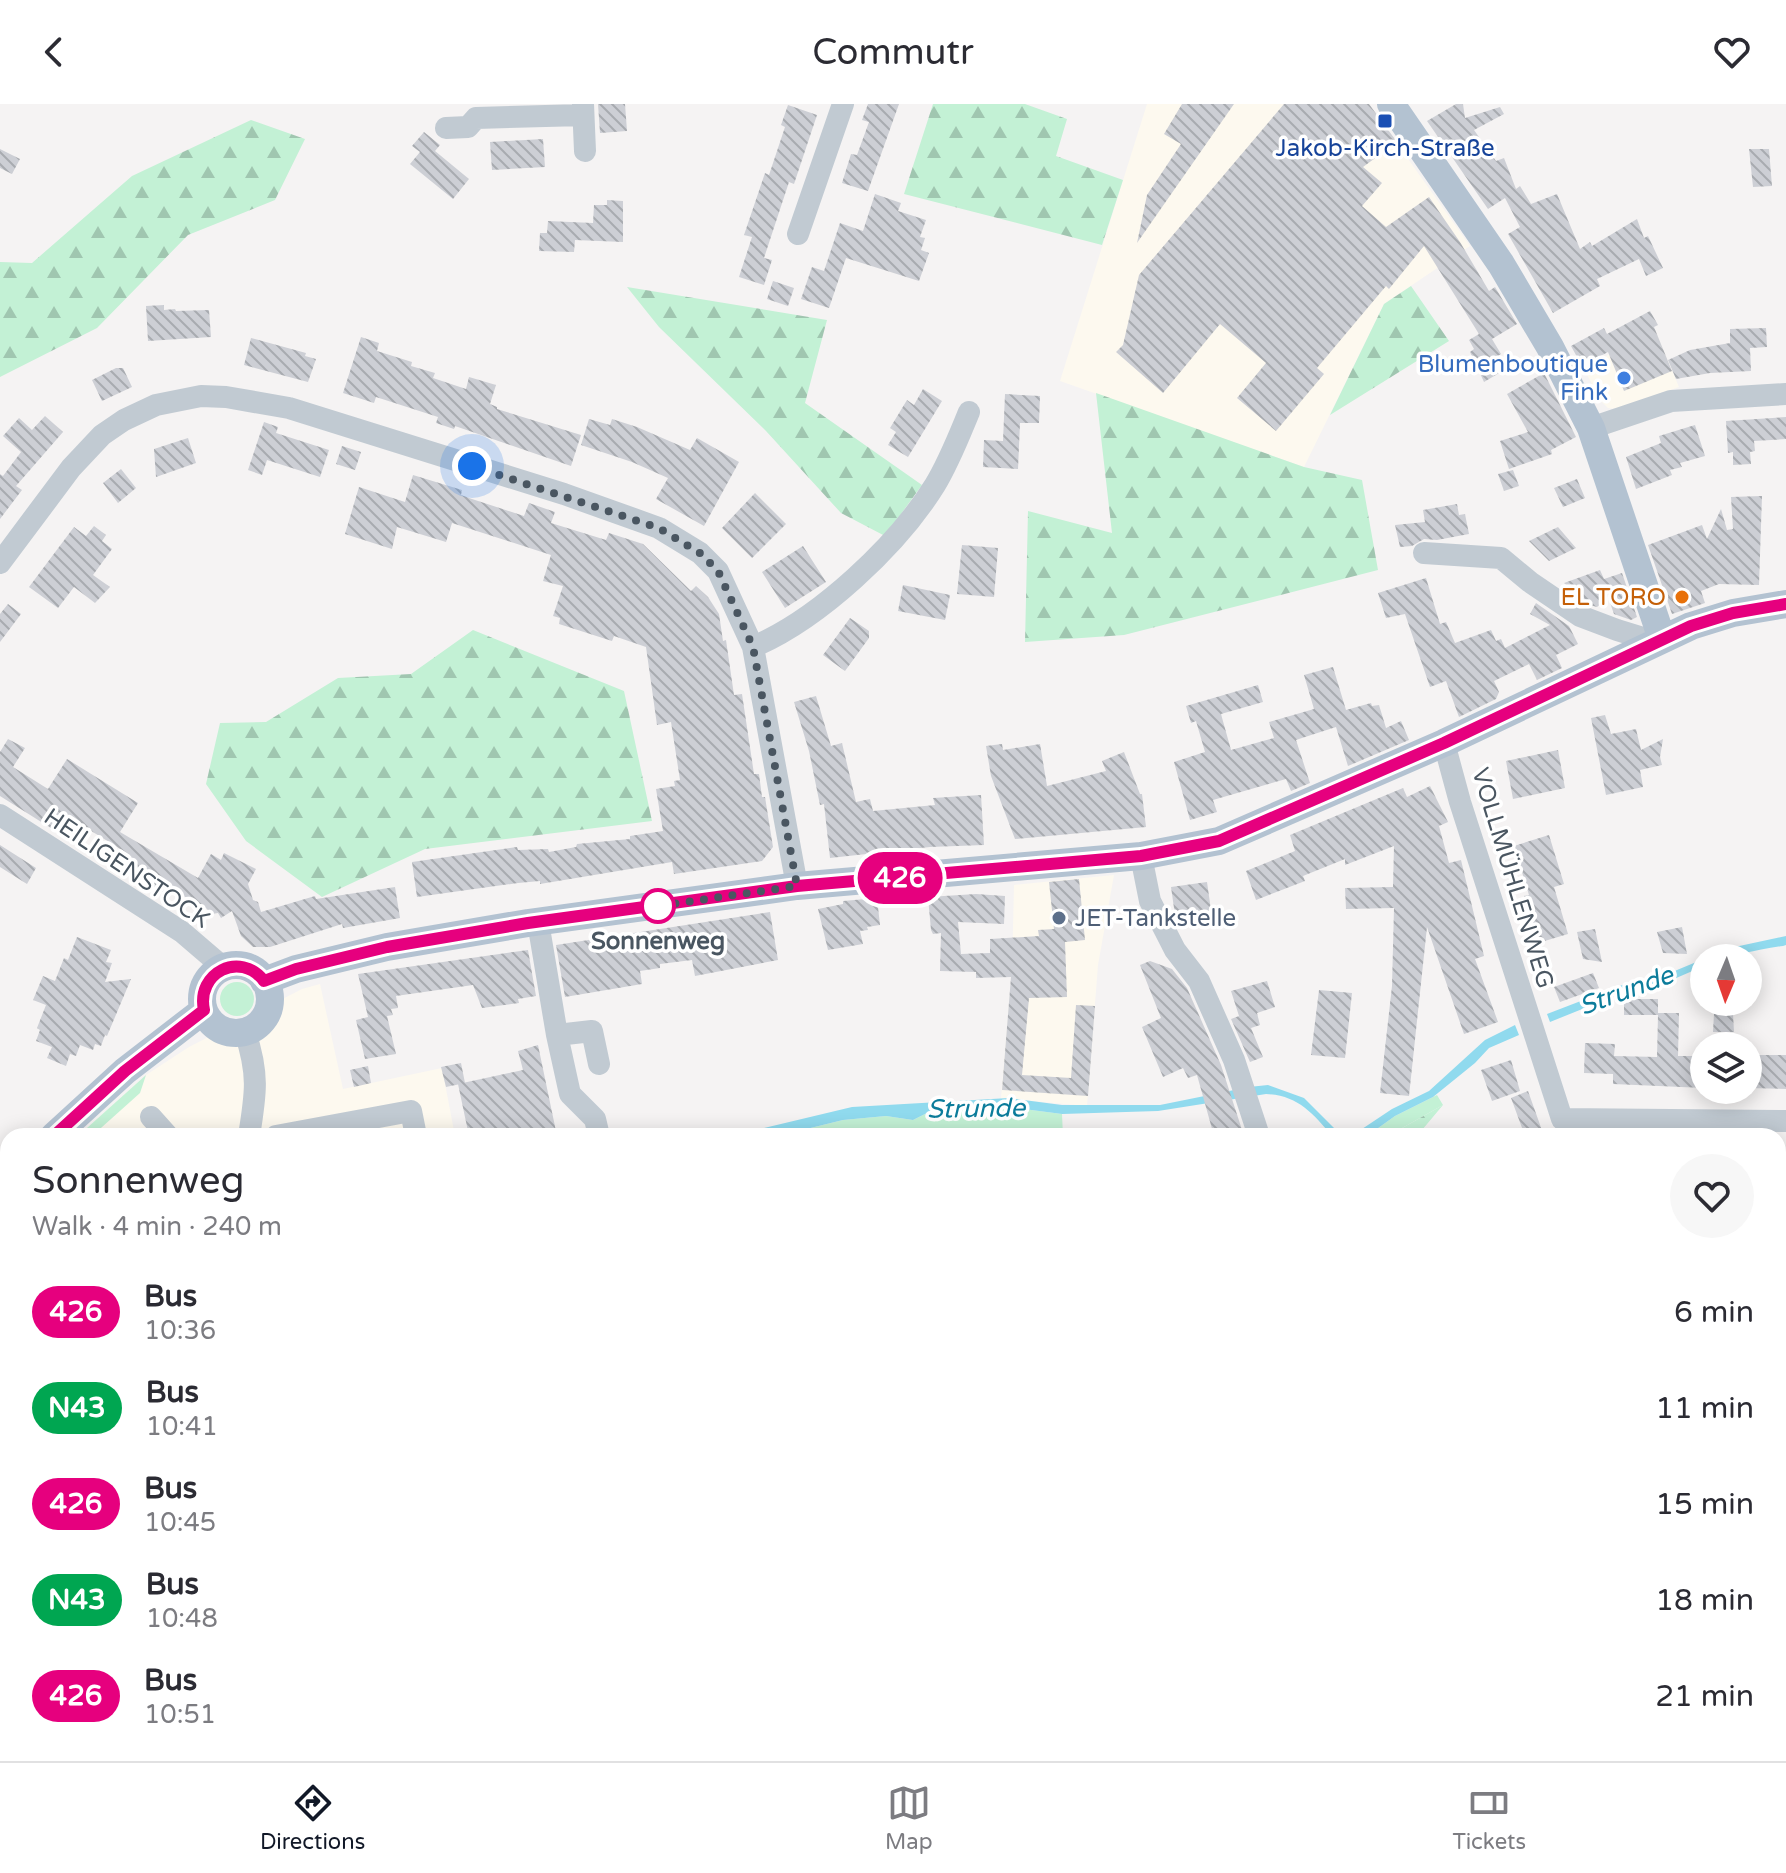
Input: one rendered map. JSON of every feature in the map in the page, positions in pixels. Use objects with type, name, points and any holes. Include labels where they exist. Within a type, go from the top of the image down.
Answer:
[{"type":"main road","points":[[1391,104],[1501,264],[1550,347],[1591,428],[1659,640]]},
{"type":"main road","points":[[264,981],[296,969],[387,947],[538,922],[797,886],[1141,856],[1219,841],[1444,743],[1700,622],[1786,604]]},
{"type":"main road","points":[[224,968],[248,968],[264,981],[270,994],[267,1012],[260,1024],[245,1032],[222,1030],[204,1010],[204,988],[213,975],[224,968]]},
{"type":"main road","points":[[63,1128],[125,1071],[204,1010]]},
{"type":"street","points":[[798,234],[843,104]]},
{"type":"street","points":[[446,128],[468,127],[476,118],[583,110],[585,151]]},
{"type":"street","points":[[1591,428],[1671,401],[1786,394]]},
{"type":"street","points":[[0,563],[71,468],[102,435],[124,420],[156,405],[201,396],[289,408],[564,494],[659,528],[700,553],[718,571],[753,647],[797,886]]},
{"type":"street","points":[[753,647],[773,639],[817,607],[866,569],[889,544],[936,484],[969,412]]},
{"type":"street","points":[[1424,553],[1501,558],[1580,616],[1617,630],[1659,640]]},
{"type":"street","name":"VOLLMÜHLENWEG","points":[[1444,743],[1460,802],[1562,1119],[1786,1121]]},
{"type":"street","name":"HEILIGENSTOCK","points":[[0,815],[182,932],[224,968]]},
{"type":"street","points":[[1141,856],[1150,901],[1175,950],[1199,981],[1234,1060],[1256,1128]]},
{"type":"street","points":[[538,922],[570,1094],[595,1119],[597,1128]]},
{"type":"street","points":[[557,1035],[592,1031],[599,1064]]},
{"type":"street","points":[[245,1032],[254,1060],[257,1088],[251,1128]]},
{"type":"street","points":[[319,1128],[411,1111],[414,1128]]},
{"type":"street","points":[[151,1117],[161,1128]]},
{"type":"shaded area","points":[[1147,104],[1369,104],[1470,246],[1384,304],[1304,467],[1060,381]]},
{"type":"shaded area","points":[[1654,328],[1679,387],[1617,409],[1608,408],[1584,369]]},
{"type":"shaded area","points":[[1114,875],[1098,965],[1087,1106],[1001,1098],[1012,970],[1014,885]]},
{"type":"shaded area","points":[[320,984],[343,1089],[442,1068],[453,1128],[87,1128],[146,1075],[189,1047],[302,989]]},
{"type":"green space","points":[[933,104],[1025,104],[1067,119],[1056,156],[1123,180],[1102,245],[904,194]]},
{"type":"green space","points":[[251,120],[305,139],[275,200],[188,235],[97,328],[0,377],[0,262],[32,263],[132,176]]},
{"type":"green space","points":[[1411,286],[1449,341],[1330,415],[1384,304]]},
{"type":"green space","points":[[627,287],[827,320],[805,403],[922,485],[885,536],[841,513],[766,431],[659,327]]},
{"type":"green space","points":[[1096,393],[1304,467],[1362,480],[1378,570],[1124,635],[1025,642],[1028,511],[1112,533]]},
{"type":"green space","points":[[473,630],[624,691],[652,821],[425,849],[322,897],[246,841],[206,784],[220,723],[266,722],[338,678],[411,674]]},
{"type":"green space","points":[[237,982],[249,987],[254,999],[249,1011],[237,1016],[225,1011],[220,999],[225,987]]},
{"type":"green space","points":[[146,1075],[140,1093],[101,1128],[87,1128]]},
{"type":"green space","points":[[1437,1095],[1443,1105],[1402,1128],[1378,1128]]},
{"type":"green space","points":[[1443,1105],[1424,1128],[1402,1128]]},
{"type":"green space","points":[[1008,1107],[1062,1114],[1063,1128],[810,1128],[843,1120],[886,1116],[913,1120],[929,1112]]},
{"type":"water","points":[[1786,936],[1786,945],[1762,950],[1762,944],[1749,944]]},
{"type":"water","name":"Strunde","points":[[1690,965],[1690,972],[1667,982],[1627,991],[1550,1022],[1547,1014],[1625,984],[1665,975]]},
{"type":"water","points":[[1515,1025],[1519,1035],[1489,1048],[1433,1097],[1378,1128],[1364,1128],[1392,1109],[1429,1091],[1485,1040]]},
{"type":"water","name":"Strunde","points":[[1268,1085],[1304,1098],[1334,1128],[1325,1128],[1304,1107],[1287,1098],[1266,1094],[1158,1111],[1062,1114],[1008,1107],[929,1112],[913,1120],[886,1116],[843,1120],[810,1128],[764,1128],[852,1107],[1009,1098],[1062,1105],[1160,1105]]},
{"type":"building","points":[[598,104],[625,104],[627,131],[600,133]]},
{"type":"building","points":[[868,104],[899,104],[868,191],[842,183],[851,154],[857,155],[869,122],[862,120]]},
{"type":"building","points":[[1182,104],[1234,104],[1137,243],[1147,195],[1181,144],[1164,134]]},
{"type":"building","points":[[1284,104],[1369,104],[1397,142],[1363,167],[1382,183],[1362,206],[1386,227],[1429,197],[1489,291],[1495,287],[1517,324],[1492,339],[1506,369],[1484,382],[1470,352],[1474,349],[1469,340],[1479,334],[1424,246],[1317,368],[1324,374],[1276,431],[1237,398],[1266,363],[1220,324],[1163,393],[1116,352],[1123,345],[1139,275]]},
{"type":"building","points":[[1456,104],[1463,104],[1465,118],[1500,107],[1504,114],[1474,130],[1496,161],[1504,158],[1516,189],[1520,186],[1531,204],[1557,194],[1580,249],[1590,242],[1592,246],[1637,219],[1644,238],[1648,236],[1663,268],[1646,276],[1639,259],[1597,279],[1600,286],[1553,313],[1508,234],[1520,227],[1505,198],[1488,209],[1427,121]]},
{"type":"building","points":[[788,105],[817,115],[794,184],[789,182],[764,258],[772,260],[764,285],[739,277],[752,237],[744,235],[765,173],[769,175],[785,127],[781,125]]},
{"type":"building","points":[[424,132],[440,145],[435,151],[469,179],[453,199],[410,164],[420,152],[412,146]]},
{"type":"building","points":[[543,139],[545,167],[492,170],[490,142]]},
{"type":"building","points":[[0,149],[20,159],[12,174],[0,168]]},
{"type":"building","points":[[1749,149],[1769,149],[1772,186],[1753,187]]},
{"type":"building","points":[[875,194],[901,203],[898,211],[926,220],[920,237],[925,238],[921,250],[929,253],[919,281],[846,258],[829,308],[801,299],[812,267],[824,271],[840,223],[863,231]]},
{"type":"building","points":[[607,200],[623,201],[623,242],[575,240],[574,252],[539,251],[540,233],[547,233],[548,221],[593,223],[594,205],[607,205]]},
{"type":"building","points":[[773,281],[794,288],[788,306],[767,299]]},
{"type":"building","points":[[164,305],[164,310],[209,310],[211,337],[148,341],[146,306]]},
{"type":"building","points":[[1650,311],[1658,325],[1654,327],[1672,371],[1624,391],[1608,352],[1582,366],[1571,346],[1604,328],[1607,334]]},
{"type":"building","points":[[1766,328],[1767,347],[1750,348],[1751,371],[1676,379],[1668,360],[1690,350],[1730,343],[1730,329]]},
{"type":"building","points":[[361,337],[379,343],[377,351],[435,373],[433,378],[466,389],[469,377],[496,385],[490,404],[497,409],[581,435],[571,466],[455,426],[454,429],[436,423],[438,417],[376,397],[374,403],[343,393]]},
{"type":"building","points":[[251,338],[306,353],[305,356],[316,359],[308,382],[244,365]]},
{"type":"building","points":[[116,368],[123,368],[132,387],[102,401],[92,380]]},
{"type":"building","points":[[1544,373],[1576,437],[1551,450],[1552,454],[1509,469],[1500,441],[1528,432],[1507,394]]},
{"type":"building","points":[[923,389],[942,401],[908,457],[888,445],[896,432],[890,428],[907,400],[914,405]]},
{"type":"building","points":[[1005,394],[1040,396],[1039,423],[1020,423],[1018,469],[983,467],[984,440],[1003,441]]},
{"type":"building","points":[[45,416],[63,432],[16,486],[22,490],[0,519],[0,474],[3,476],[21,452],[3,436],[19,418],[32,430]]},
{"type":"building","points":[[1786,417],[1786,439],[1754,441],[1755,451],[1750,452],[1751,464],[1733,465],[1733,452],[1728,453],[1726,421]]},
{"type":"building","points":[[589,419],[610,425],[612,419],[690,450],[697,438],[739,462],[704,526],[656,499],[668,478],[581,445]]},
{"type":"building","points":[[264,422],[278,427],[276,433],[329,450],[320,477],[267,460],[262,475],[248,470]]},
{"type":"building","points":[[1695,425],[1705,456],[1680,463],[1682,467],[1670,470],[1672,475],[1636,489],[1626,457],[1661,443],[1659,436]]},
{"type":"building","points":[[188,438],[196,463],[156,477],[154,449]]},
{"type":"building","points":[[342,446],[361,452],[355,470],[336,464]]},
{"type":"building","points":[[121,469],[136,488],[118,503],[103,483]]},
{"type":"building","points":[[1513,470],[1519,486],[1504,491],[1498,474]]},
{"type":"building","points":[[413,475],[462,490],[461,495],[524,516],[529,503],[555,512],[551,523],[606,540],[609,533],[643,544],[691,591],[696,586],[708,597],[719,614],[723,641],[726,640],[734,695],[742,694],[754,774],[759,774],[762,797],[765,797],[773,847],[762,861],[674,874],[672,862],[540,884],[540,881],[518,883],[417,897],[412,862],[517,847],[518,850],[548,849],[549,852],[576,847],[577,844],[630,839],[630,836],[663,831],[656,789],[675,786],[674,781],[680,780],[671,722],[657,725],[646,647],[614,636],[612,641],[559,624],[560,618],[553,616],[563,586],[543,581],[551,555],[452,523],[446,542],[397,527],[392,549],[345,534],[359,487],[405,502]]},
{"type":"building","points":[[1577,479],[1585,498],[1563,507],[1554,488]]},
{"type":"building","points":[[755,493],[786,524],[752,558],[722,528]]},
{"type":"building","points":[[1762,496],[1759,585],[1719,584],[1701,591],[1705,603],[1672,614],[1648,545],[1702,525],[1707,539],[1721,509],[1727,530],[1733,529],[1731,497]]},
{"type":"building","points":[[1457,504],[1459,515],[1465,514],[1469,534],[1437,540],[1424,539],[1412,546],[1400,547],[1395,525],[1425,522],[1423,510]]},
{"type":"building","points":[[94,526],[106,535],[102,541],[112,549],[93,575],[110,587],[95,603],[74,587],[58,608],[29,587],[74,527],[86,536]]},
{"type":"building","points":[[1558,527],[1576,548],[1549,561],[1529,541]]},
{"type":"building","points":[[962,545],[998,548],[994,597],[957,594]]},
{"type":"building","points":[[803,546],[826,582],[785,608],[762,572]]},
{"type":"building","points":[[1600,570],[1604,579],[1622,573],[1637,617],[1631,620],[1614,614],[1608,597],[1597,607],[1586,604],[1564,583]]},
{"type":"building","points":[[1426,578],[1440,624],[1446,622],[1455,643],[1491,630],[1496,641],[1501,639],[1505,648],[1550,625],[1530,614],[1536,603],[1569,626],[1578,644],[1556,655],[1562,668],[1537,680],[1529,664],[1494,681],[1499,692],[1496,699],[1459,717],[1446,681],[1430,687],[1405,614],[1386,618],[1378,593]]},
{"type":"building","points":[[903,585],[950,595],[945,620],[898,611]]},
{"type":"building","points":[[8,604],[21,614],[0,642],[0,614]]},
{"type":"building","points":[[850,618],[869,631],[869,638],[845,671],[823,655]]},
{"type":"building","points":[[1333,667],[1346,710],[1371,703],[1372,706],[1379,705],[1386,728],[1401,721],[1409,740],[1348,766],[1336,727],[1296,740],[1310,783],[1291,791],[1286,779],[1213,800],[1217,812],[1190,820],[1174,762],[1205,752],[1196,721],[1191,723],[1186,706],[1258,685],[1263,702],[1221,714],[1231,750],[1274,738],[1269,722],[1314,709],[1304,675]]},
{"type":"building","points":[[816,696],[831,746],[842,743],[856,802],[870,799],[873,811],[935,805],[933,798],[981,795],[984,845],[930,847],[830,858],[824,804],[820,805],[809,751],[794,702]]},
{"type":"building","points":[[1605,715],[1611,734],[1636,729],[1641,750],[1663,739],[1662,765],[1640,770],[1643,787],[1606,795],[1591,718]]},
{"type":"building","points":[[8,739],[25,748],[13,767],[48,789],[67,759],[138,803],[120,832],[198,878],[211,854],[221,860],[224,853],[256,869],[248,884],[261,912],[315,896],[316,899],[395,887],[400,918],[343,928],[342,924],[270,947],[253,947],[241,936],[232,911],[221,918],[218,913],[212,914],[170,889],[167,895],[122,868],[130,855],[64,814],[54,830],[0,796],[0,752]]},
{"type":"building","points":[[1002,744],[1003,750],[1040,744],[1047,786],[1106,771],[1102,761],[1124,752],[1142,794],[1146,827],[1015,839],[991,776],[986,746]]},
{"type":"building","points":[[1558,750],[1565,788],[1513,799],[1506,761]]},
{"type":"building","points":[[1430,786],[1448,822],[1439,826],[1449,863],[1461,860],[1484,956],[1475,959],[1498,1022],[1464,1034],[1427,927],[1409,1096],[1380,1093],[1392,986],[1394,908],[1346,909],[1345,888],[1393,887],[1394,846],[1345,865],[1345,859],[1303,876],[1305,881],[1256,900],[1246,871],[1295,851],[1290,835],[1403,788],[1407,797]]},
{"type":"building","points":[[1549,835],[1564,884],[1554,887],[1568,934],[1538,943],[1524,896],[1529,895],[1514,846]]},
{"type":"building","points":[[0,845],[36,868],[27,884],[0,867]]},
{"type":"building","points":[[1079,879],[1085,940],[1065,942],[1067,997],[1029,998],[1022,1075],[1071,1078],[1076,1005],[1095,1006],[1088,1096],[1002,1090],[1011,977],[976,978],[976,972],[940,971],[941,933],[933,934],[931,930],[928,897],[1005,896],[1004,924],[958,922],[961,954],[990,953],[990,939],[1039,936],[1038,930],[1054,929],[1049,882]]},
{"type":"building","points":[[1207,882],[1212,917],[1176,922],[1171,887]]},
{"type":"building","points":[[877,898],[880,925],[860,931],[863,944],[828,950],[818,909],[843,904],[843,901]]},
{"type":"building","points":[[770,912],[778,960],[695,976],[692,960],[660,964],[660,968],[640,971],[642,984],[565,997],[556,945]]},
{"type":"building","points":[[1682,927],[1687,954],[1663,953],[1657,932]]},
{"type":"building","points":[[1595,929],[1602,962],[1583,959],[1577,932]]},
{"type":"building","points":[[77,937],[111,950],[106,962],[112,963],[105,982],[131,979],[101,1046],[95,1044],[93,1050],[80,1045],[76,1056],[70,1054],[66,1066],[47,1058],[52,1047],[36,1041],[40,1030],[37,1028],[46,1005],[33,1000],[43,976],[55,981]]},
{"type":"building","points":[[528,950],[536,996],[518,999],[519,1003],[482,1008],[473,985],[396,996],[398,1008],[391,1009],[393,1015],[387,1016],[396,1054],[365,1059],[356,1020],[368,1017],[358,974]]},
{"type":"building","points":[[1150,961],[1172,969],[1187,988],[1221,1065],[1241,1128],[1212,1128],[1197,1075],[1188,1078],[1183,1068],[1163,1077],[1142,1027],[1161,1018],[1140,965]]},
{"type":"building","points":[[1593,973],[1599,988],[1560,1002],[1554,987]]},
{"type":"building","points":[[1267,981],[1275,1007],[1257,1013],[1260,1025],[1251,1028],[1263,1057],[1250,1062],[1231,1019],[1239,1016],[1231,991]]},
{"type":"building","points":[[1319,990],[1352,993],[1345,1058],[1311,1055]]},
{"type":"building","points":[[1624,999],[1658,999],[1658,1013],[1679,1013],[1678,1056],[1690,1056],[1690,1087],[1613,1084],[1613,1074],[1584,1073],[1585,1043],[1615,1044],[1614,1056],[1657,1057],[1658,1015],[1624,1015]]},
{"type":"building","points":[[1714,1016],[1733,1016],[1734,1032],[1713,1032]]},
{"type":"building","points":[[538,1045],[555,1128],[467,1128],[458,1084],[523,1070],[518,1051]]},
{"type":"building","points":[[1762,1055],[1786,1055],[1786,1089],[1762,1088]]},
{"type":"building","points":[[1511,1060],[1520,1091],[1492,1101],[1481,1070]]},
{"type":"building","points":[[461,1063],[465,1083],[446,1087],[441,1067]]},
{"type":"building","points":[[368,1066],[371,1083],[354,1087],[350,1070]]},
{"type":"building","points":[[1528,1091],[1541,1128],[1522,1128],[1511,1098]]},
{"type":"bus line","name":"426","points":[[63,1128],[125,1071],[204,1010],[205,986],[213,975],[227,967],[248,968],[264,981],[296,969],[387,947],[528,923],[797,886],[1141,856],[1219,841],[1444,743],[1700,622],[1786,604]]},
{"type":"place","name":"Jakob-Kirch-Straße","points":[[1385,121]]},
{"type":"place","name":"Blumenboutique Fink","points":[[1624,378]]},
{"type":"place","name":"EL TORO","points":[[1682,597]]},
{"type":"place","name":"Sonnenweg","points":[[658,906]]},
{"type":"place","name":"JET-Tankstelle","points":[[1059,918]]},
{"type":"route","points":[[472,466],[564,494],[659,528],[680,539],[718,571],[753,647],[797,886],[658,906]]}]
